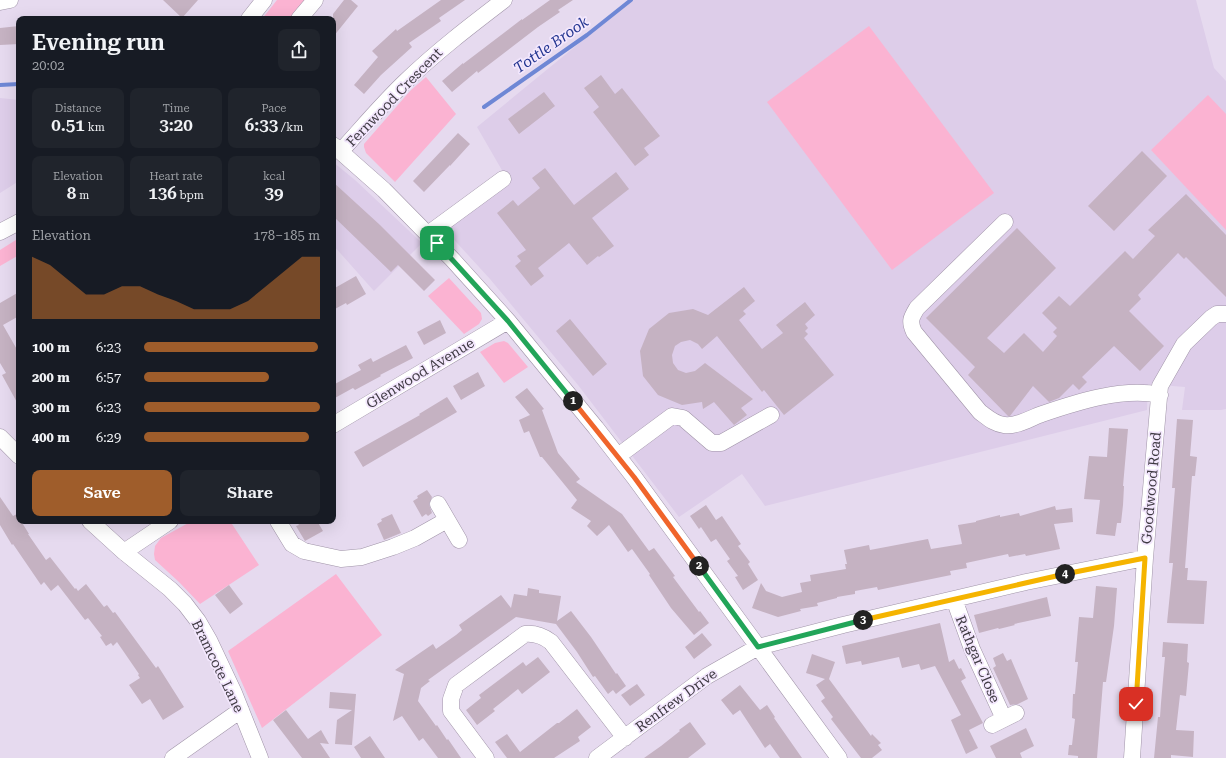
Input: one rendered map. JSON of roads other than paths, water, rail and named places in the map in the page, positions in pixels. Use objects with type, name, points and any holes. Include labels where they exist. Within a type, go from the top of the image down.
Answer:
[{"type":"street","points":[[0,2],[10,0]]},
{"type":"street","points":[[251,16],[264,0]]},
{"type":"street","points":[[302,16],[315,0]]},
{"type":"street","name":"Fernwood Crescent","points":[[337,148],[446,45],[504,0]]},
{"type":"street","points":[[337,148],[384,190],[428,234],[508,321],[618,456],[839,758]]},
{"type":"street","points":[[428,234],[503,179]]},
{"type":"street","points":[[1005,222],[917,308],[911,324],[914,332],[980,412],[993,422],[1004,425],[1015,424],[1041,414],[1102,397],[1132,392],[1147,393],[1160,390],[1184,344],[1211,318],[1217,314],[1226,314]]},
{"type":"street","points":[[0,232],[16,224]]},
{"type":"street","name":"Glenwood Avenue","points":[[336,423],[508,321]]},
{"type":"street","name":"Goodwood Road","points":[[1132,758],[1145,558],[1160,390]]},
{"type":"street","points":[[618,456],[672,416],[683,418],[712,443],[721,443],[771,415]]},
{"type":"street","points":[[0,437],[16,451]]},
{"type":"street","points":[[438,504],[459,540]]},
{"type":"street","points":[[280,524],[292,544],[304,551],[341,559],[362,557],[393,547],[415,538],[447,520]]},
{"type":"street","name":"Bramcote Lane","points":[[93,524],[124,552],[157,578],[185,604],[198,621],[209,640],[241,710],[260,758]]},
{"type":"street","points":[[124,552],[166,524]]},
{"type":"street","name":"Renfrew Drive","points":[[597,758],[707,676],[758,647],[843,625],[1026,582],[1145,558]]},
{"type":"street","name":"Rathgar Close","points":[[954,599],[972,649],[1004,719]]},
{"type":"street","points":[[486,758],[451,711],[451,698],[456,685],[525,634],[539,635],[551,642],[625,738]]},
{"type":"street","points":[[173,758],[241,710]]},
{"type":"waterway","name":"Tottle Brook","points":[[484,107],[587,35],[631,0]]},
{"type":"waterway","name":"Tottle Brook","points":[[0,85],[16,84]]}]
